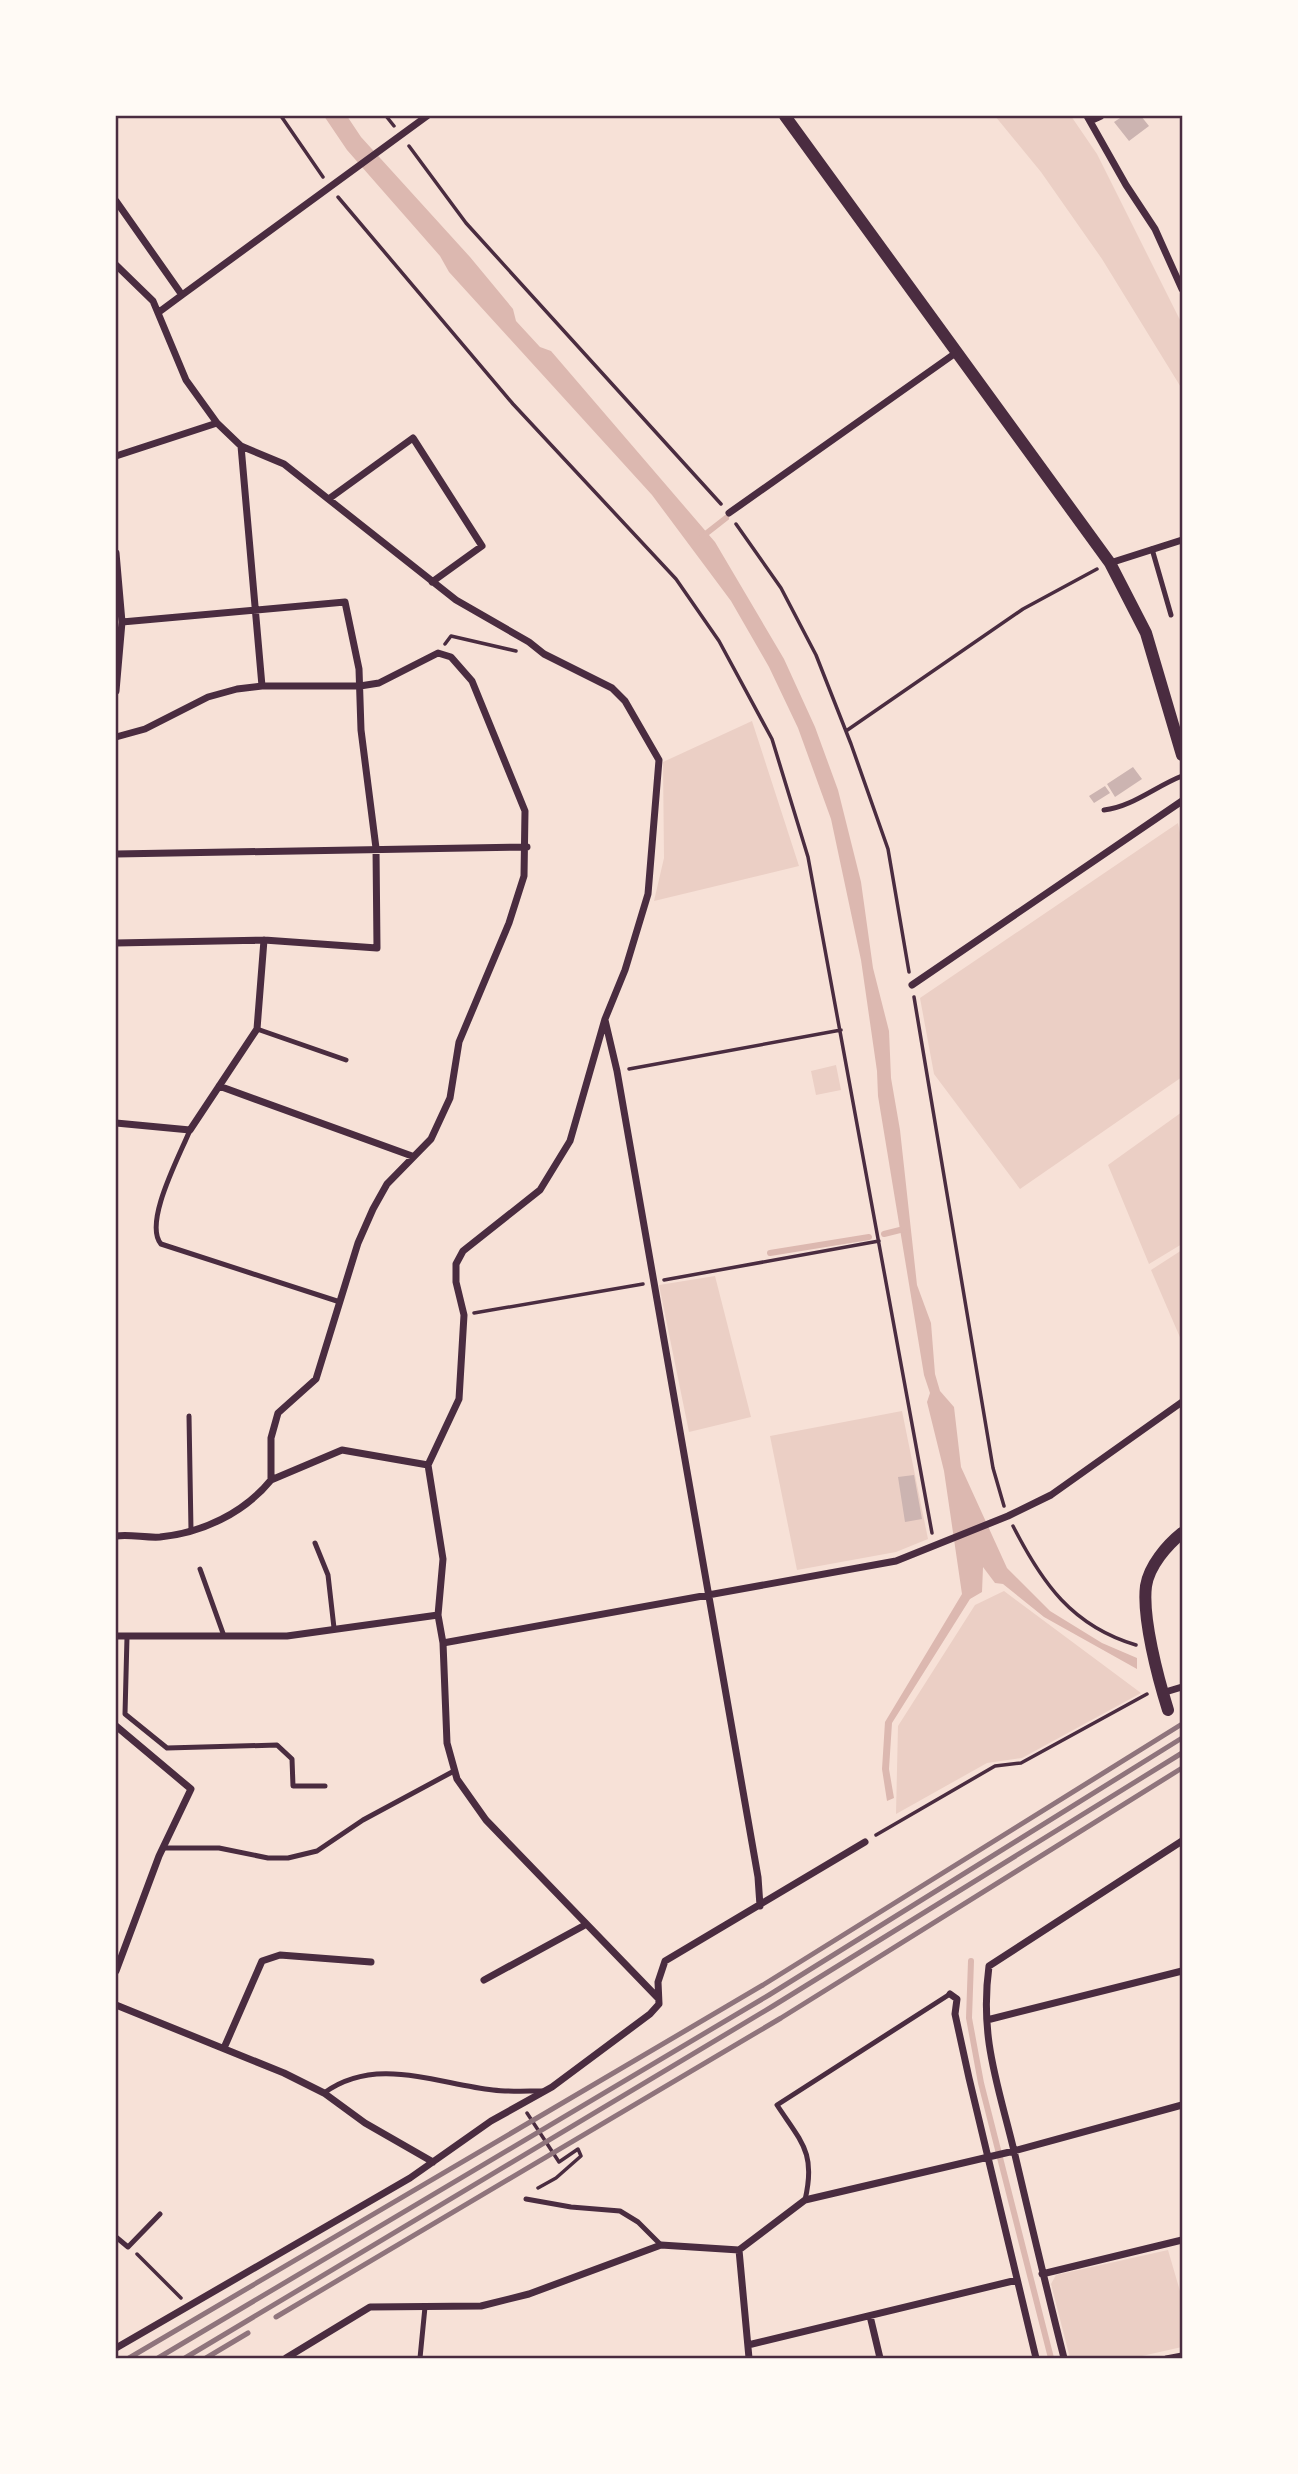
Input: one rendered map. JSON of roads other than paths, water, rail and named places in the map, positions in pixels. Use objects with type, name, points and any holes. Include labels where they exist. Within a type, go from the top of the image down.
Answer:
[{"type":"street","points":[[159,312],[329,185],[427,116]]},
{"type":"street","points":[[785,116],[1110,563],[1146,633],[1182,755]]},
{"type":"street","points":[[1101,116],[1089,118],[1155,229],[1182,289]]},
{"type":"street","points":[[116,201],[183,295]]},
{"type":"street","points":[[117,269],[153,301],[179,368],[217,423],[242,446],[284,464],[432,582],[544,654],[611,688],[625,701],[659,760],[648,894],[625,970],[605,1020],[570,1141],[540,1190],[463,1251],[456,1264],[456,1282],[464,1315],[459,1399],[428,1465],[443,1559],[438,1615],[443,1643],[447,1743],[454,1771],[486,1820],[657,1997]]},
{"type":"street","points":[[729,513],[957,352]]},
{"type":"street","points":[[116,456],[217,423]]},
{"type":"street","points":[[330,498],[413,438],[482,546],[432,582]]},
{"type":"street","points":[[242,446],[253,611],[262,686]]},
{"type":"street","points":[[1110,563],[1182,540]]},
{"type":"street","points":[[116,553],[122,622],[116,691]]},
{"type":"street","points":[[116,943],[264,940],[377,948],[376,848],[361,730],[360,686],[345,602],[122,622]]},
{"type":"street","points":[[116,737],[145,729],[208,697],[262,686],[360,686],[379,683],[438,653],[451,657],[472,681],[525,811],[527,847],[524,876],[509,923],[459,1042],[450,1098],[431,1139],[387,1184],[373,1209],[358,1243],[316,1379],[278,1413],[271,1438],[271,1480]]},
{"type":"street","points":[[912,985],[1182,801]]},
{"type":"street","points":[[116,854],[527,847]]},
{"type":"street","points":[[116,1122],[190,1130],[257,1029],[264,940]]},
{"type":"street","points":[[605,1020],[617,1071],[758,1877],[760,1906]]},
{"type":"street","points":[[219,1086],[412,1156]]},
{"type":"street","points":[[443,1643],[872,1566],[934,1547],[1051,1495],[1182,1402]]},
{"type":"street","points":[[116,1536],[159,1537],[191,1530],[244,1508],[271,1480],[342,1450],[428,1465]]},
{"type":"street","points":[[1168,1710],[1152,1649],[1146,1586],[1153,1566],[1182,1533]]},
{"type":"street","points":[[116,1636],[287,1636],[438,1615]]},
{"type":"street","points":[[1161,1690],[1182,1687]]},
{"type":"street","points":[[116,1726],[191,1789],[163,1848],[116,1971]]},
{"type":"street","points":[[1064,2358],[1014,2151],[996,2091],[987,2020],[989,1966],[1182,1841]]},
{"type":"street","points":[[116,2348],[433,2162],[491,2121],[545,2091],[650,2014],[659,2004],[658,1982],[666,1961],[865,1842]]},
{"type":"street","points":[[484,1980],[585,1925]]},
{"type":"street","points":[[224,2048],[262,1961],[280,1955],[371,1962]]},
{"type":"street","points":[[987,2020],[1182,1972]]},
{"type":"street","points":[[950,1994],[957,1999],[955,2014],[1036,2358]]},
{"type":"street","points":[[116,2005],[224,2048],[324,2093],[365,2123],[433,2162]]},
{"type":"street","points":[[285,2358],[370,2307],[481,2306],[529,2294],[661,2245],[739,2250],[805,2200],[1014,2151],[1182,2105]]},
{"type":"street","points":[[1042,2274],[1182,2239]]},
{"type":"street","points":[[739,2250],[750,2358]]},
{"type":"street","points":[[748,2345],[1017,2280]]},
{"type":"street","points":[[870,2316],[880,2358]]},
{"type":"lane","points":[[1152,549],[1171,615]]},
{"type":"lane","points":[[1104,810],[1122,808],[1153,788],[1182,776]]},
{"type":"lane","points":[[257,1029],[346,1060]]},
{"type":"lane","points":[[190,1130],[156,1215],[156,1238],[162,1244],[340,1303]]},
{"type":"lane","points":[[189,1416],[191,1530]]},
{"type":"lane","points":[[315,1544],[328,1575],[334,1628]]},
{"type":"lane","points":[[200,1569],[223,1636]]},
{"type":"lane","points":[[127,1637],[125,1714],[167,1748],[277,1745],[292,1759],[293,1786],[325,1786]]},
{"type":"lane","points":[[163,1848],[219,1848],[268,1858],[288,1858],[317,1851],[363,1820],[454,1771]]},
{"type":"lane","points":[[805,2200],[811,2165],[804,2146],[777,2105],[950,1994]]},
{"type":"lane","points":[[324,2093],[336,2085],[384,2073],[407,2073],[495,2091],[545,2091]]},
{"type":"lane","points":[[526,2199],[620,2211],[638,2222],[661,2245]]},
{"type":"lane","points":[[116,2237],[128,2247],[160,2214]]},
{"type":"lane","points":[[420,2358],[425,2307]]},
{"type":"lane","points":[[1166,2358],[1182,2355]]},
{"type":"waterway","points":[[703,536],[726,518]]},
{"type":"waterway","points":[[884,1234],[904,1229]]},
{"type":"waterway","points":[[770,1253],[869,1237]]},
{"type":"waterway","points":[[971,1961],[969,2018],[981,2083],[1051,2358]]},
{"type":"railway","points":[[129,2358],[763,1985],[1182,1724]]},
{"type":"railway","points":[[158,2358],[769,1995],[1182,1738]]},
{"type":"railway","points":[[185,2358],[773,2006],[1182,1753]]},
{"type":"railway","points":[[276,2317],[781,2018],[1182,1768]]},
{"type":"railway","points":[[206,2358],[248,2333]]}]
